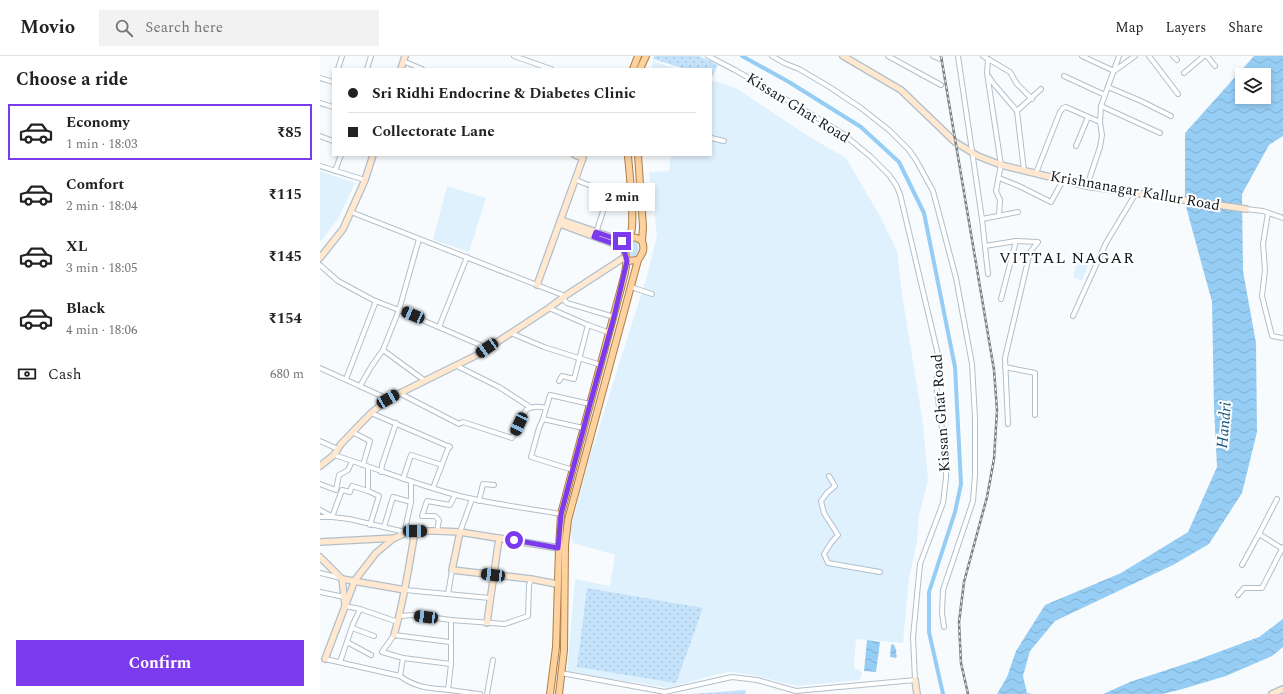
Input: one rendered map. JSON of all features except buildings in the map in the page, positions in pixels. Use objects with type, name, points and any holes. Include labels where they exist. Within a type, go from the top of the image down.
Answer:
[{"type":"main road","points":[[633,68],[638,56]]},
{"type":"main road","points":[[640,68],[646,56]]},
{"type":"main road","points":[[559,694],[564,650],[561,514],[614,317],[626,259],[624,250],[632,227],[628,156]]},
{"type":"main road","points":[[550,694],[556,647],[557,584],[562,548],[568,520],[638,260],[643,253],[644,246],[642,241],[643,227],[638,156]]},
{"type":"main road","points":[[628,240],[637,238],[642,241]]},
{"type":"main road","points":[[626,259],[638,260]]},
{"type":"main road","points":[[551,682],[560,683]]},
{"type":"street","points":[[338,68],[342,56]]},
{"type":"street","points":[[367,68],[371,56]]},
{"type":"street","points":[[514,56],[548,68]]},
{"type":"street","name":"Kissan Ghat Road","points":[[708,56],[735,70],[842,133],[889,175],[900,194],[939,359],[940,369],[937,376],[936,385],[946,458],[946,478],[943,503],[920,564],[913,637],[915,680]]},
{"type":"street","points":[[772,56],[799,69],[828,86],[861,108],[889,130],[909,150],[933,191],[956,278],[971,356],[975,418],[975,475],[973,501],[943,590],[942,613],[944,627]]},
{"type":"street","name":"Krishnanagar Kallur Road","points":[[843,56],[901,90],[955,142],[978,156],[1001,165],[1087,186],[1246,209]]},
{"type":"street","points":[[888,56],[941,85]]},
{"type":"street","points":[[933,56],[940,59]]},
{"type":"street","points":[[958,56],[982,219],[988,274]]},
{"type":"street","points":[[983,56],[1010,72],[1017,84],[1032,99]]},
{"type":"street","points":[[1082,56],[1114,71]]},
{"type":"street","points":[[1087,186],[1100,147],[1102,135],[1100,122],[1101,106],[1119,56]]},
{"type":"street","points":[[1114,71],[1135,56]]},
{"type":"street","points":[[1148,56],[1178,94]]},
{"type":"street","points":[[1173,56],[1177,60]]},
{"type":"street","points":[[1184,73],[1205,56],[1215,66]]},
{"type":"street","points":[[401,68],[404,58],[420,68]]},
{"type":"street","points":[[988,59],[987,73],[1001,165],[996,191],[1000,200],[999,215]]},
{"type":"street","points":[[987,73],[992,83],[1017,111],[1024,171]]},
{"type":"street","points":[[1064,76],[1105,95]]},
{"type":"street","points":[[320,78],[332,82]]},
{"type":"street","points":[[1108,87],[1141,100],[1171,116]]},
{"type":"street","points":[[1017,111],[1032,99],[1041,89]]},
{"type":"street","points":[[320,103],[332,107]]},
{"type":"street","points":[[1101,106],[1160,133]]},
{"type":"street","points":[[1036,173],[1060,112],[1063,108],[1066,107],[1100,122]]},
{"type":"street","points":[[1076,146],[1088,117]]},
{"type":"street","points":[[320,136],[332,141]]},
{"type":"street","points":[[712,138],[724,140]]},
{"type":"street","points":[[335,171],[340,156]]},
{"type":"street","points":[[320,258],[343,229],[365,180],[374,156]]},
{"type":"street","points":[[537,285],[584,157]]},
{"type":"street","points":[[320,166],[365,180]]},
{"type":"street","points":[[999,178],[1051,202],[1063,180]]},
{"type":"street","points":[[576,180],[609,193],[595,235]]},
{"type":"street","points":[[1073,316],[1106,243],[1136,192]]},
{"type":"street","points":[[1246,209],[1268,213],[1283,218]]},
{"type":"street","points":[[351,212],[537,285],[564,297],[567,303],[614,317]]},
{"type":"street","points":[[982,219],[1018,212]]},
{"type":"street","points":[[1268,213],[1263,244],[1264,270],[1262,296],[1272,336],[1283,338]]},
{"type":"street","points":[[561,222],[620,246],[624,250]]},
{"type":"street","points":[[595,235],[628,240]]},
{"type":"street","points":[[360,386],[371,367],[384,350],[399,310],[419,239]]},
{"type":"street","points":[[985,246],[1016,241],[1038,242],[1030,252],[1005,358],[1008,424]]},
{"type":"street","points":[[1001,299],[1016,241]]},
{"type":"street","points":[[439,327],[467,257]]},
{"type":"street","points":[[320,466],[334,455],[352,432],[388,399],[424,380],[457,366],[626,259]]},
{"type":"street","points":[[320,265],[338,281],[355,291],[487,348]]},
{"type":"street","points":[[631,287],[652,294]]},
{"type":"street","points":[[346,379],[376,301]]},
{"type":"street","points":[[549,308],[610,333]]},
{"type":"street","points":[[559,381],[562,376],[574,380],[588,325]]},
{"type":"street","points":[[511,333],[601,365]]},
{"type":"street","points":[[384,350],[424,380]]},
{"type":"street","points":[[457,366],[499,387],[530,407]]},
{"type":"street","points":[[1005,367],[1035,373],[1035,415]]},
{"type":"street","points":[[320,368],[388,399]]},
{"type":"street","points":[[399,392],[459,424],[463,422],[512,438],[526,410],[530,407],[540,406],[546,408]]},
{"type":"street","points":[[573,470],[531,457],[550,395],[590,404]]},
{"type":"street","points":[[371,413],[450,446],[433,488]]},
{"type":"street","points":[[543,419],[583,428]]},
{"type":"street","points":[[381,472],[396,423]]},
{"type":"street","points":[[352,432],[370,441],[363,465]]},
{"type":"street","points":[[320,441],[338,449]]},
{"type":"street","points":[[334,455],[411,482],[455,495],[479,501],[561,514]]},
{"type":"street","points":[[403,479],[410,455],[442,465]]},
{"type":"street","points":[[320,484],[336,490],[339,475],[348,470],[352,461]]},
{"type":"street","points":[[368,467],[368,491]]},
{"type":"street","points":[[829,476],[835,486],[821,501],[824,513],[838,535],[824,554],[828,563],[880,572]]},
{"type":"street","points":[[404,534],[411,502],[411,482]]},
{"type":"street","points":[[479,501],[483,484],[494,485]]},
{"type":"street","points":[[332,516],[342,490],[350,492],[352,486],[379,496],[370,525]]},
{"type":"street","points":[[436,531],[439,520],[435,516],[422,516],[427,501],[450,505],[455,495]]},
{"type":"street","points":[[384,527],[393,497],[411,502]]},
{"type":"street","points":[[448,594],[460,532],[472,499]]},
{"type":"street","points":[[1242,565],[1277,499]]},
{"type":"street","points":[[320,510],[332,516],[384,527],[404,534]]},
{"type":"street","points":[[320,517],[332,516]]},
{"type":"street","points":[[480,694],[427,689],[406,681],[400,676],[325,659],[355,580],[376,553],[395,538],[410,531],[460,532],[562,548]]},
{"type":"street","points":[[415,531],[400,616],[394,636],[382,652],[402,658],[451,664]]},
{"type":"street","points":[[1238,595],[1244,588],[1262,588],[1283,548],[1259,534]]},
{"type":"street","points":[[320,542],[395,538]]},
{"type":"street","points":[[487,623],[499,538]]},
{"type":"street","points":[[320,557],[342,579],[345,606]]},
{"type":"street","points":[[452,570],[531,579],[557,584]]},
{"type":"street","points":[[320,573],[342,579],[355,580],[405,590],[490,598]]},
{"type":"street","points":[[400,616],[414,615],[451,620],[505,624],[528,616],[529,585],[531,579]]},
{"type":"street","points":[[320,592],[344,597]]},
{"type":"street","points":[[345,606],[360,609],[398,622]]},
{"type":"street","points":[[340,662],[346,642],[360,609]]},
{"type":"street","points":[[448,690],[451,664],[451,620]]},
{"type":"street","points":[[352,628],[374,636]]},
{"type":"street","points":[[394,636],[450,642]]},
{"type":"street","points":[[346,642],[371,655]]},
{"type":"street","points":[[400,676],[402,658]]},
{"type":"street","points":[[486,694],[493,660]]},
{"type":"street","points":[[561,673],[665,692],[732,677],[757,680],[796,690],[915,680],[916,693]]},
{"type":"street","points":[[1272,694],[1283,689]]},
{"type":"shaded area","points":[[654,56],[699,56],[718,65],[712,77],[712,68],[682,68],[653,59]]},
{"type":"shaded area","points":[[653,61],[675,68],[651,68]]},
{"type":"shaded area","points":[[712,80],[736,88],[808,136],[846,158],[880,216],[897,251],[902,294],[923,423],[928,480],[919,516],[917,541],[909,578],[903,643],[856,639],[854,668],[862,672],[860,680],[797,686],[756,676],[729,672],[668,688],[567,672],[575,579],[610,586],[615,555],[573,543],[570,531],[589,459],[647,276],[657,235],[649,172],[669,171],[671,156],[712,156]]},
{"type":"shaded area","points":[[320,171],[355,183],[338,219],[320,242]]},
{"type":"shaded area","points":[[447,186],[486,198],[469,252],[433,240]]},
{"type":"shaded area","points":[[631,242],[636,242],[638,246],[638,251],[635,257],[630,256],[628,249]]},
{"type":"shaded area","points":[[1077,262],[1088,266],[1082,281],[1073,277]]},
{"type":"shaded area","points":[[587,588],[703,608],[676,683],[577,667]]},
{"type":"shaded area","points":[[745,690],[746,694],[691,694]]},
{"type":"water","name":"Handri","points":[[1254,56],[1283,56],[1283,136],[1269,145],[1242,194],[1243,271],[1256,343],[1257,432],[1242,493],[1209,544],[1173,565],[1055,621],[1030,651],[1023,676],[1027,693],[1032,694],[997,694],[1007,677],[1016,651],[1045,605],[1121,573],[1188,532],[1217,467],[1214,408],[1212,302],[1185,203],[1185,133],[1235,77],[1235,104],[1271,104],[1271,68],[1243,68]]},
{"type":"water","points":[[1283,619],[1283,647],[1272,656],[1226,676],[1162,694],[1103,694],[1130,682],[1197,660],[1259,637]]},
{"type":"water","points":[[867,640],[880,642],[876,672],[864,671]]},
{"type":"water","points":[[893,644],[896,650],[896,658],[890,657],[891,645]]},
{"type":"waterway","points":[[742,56],[789,82],[861,127],[899,162],[924,213],[955,367],[961,484],[955,512],[929,592],[929,632],[943,694]]},
{"type":"railway","points":[[941,56],[994,370],[997,410],[994,459],[987,497],[964,582],[959,622],[961,663],[968,694]]},
{"type":"district","name":"VITTAL NAGAR","points":[[1067,258]]},
{"type":"route","points":[[514,540],[558,548],[561,514],[614,317],[627,261],[624,250],[620,246],[594,237],[596,232],[622,241]]}]
